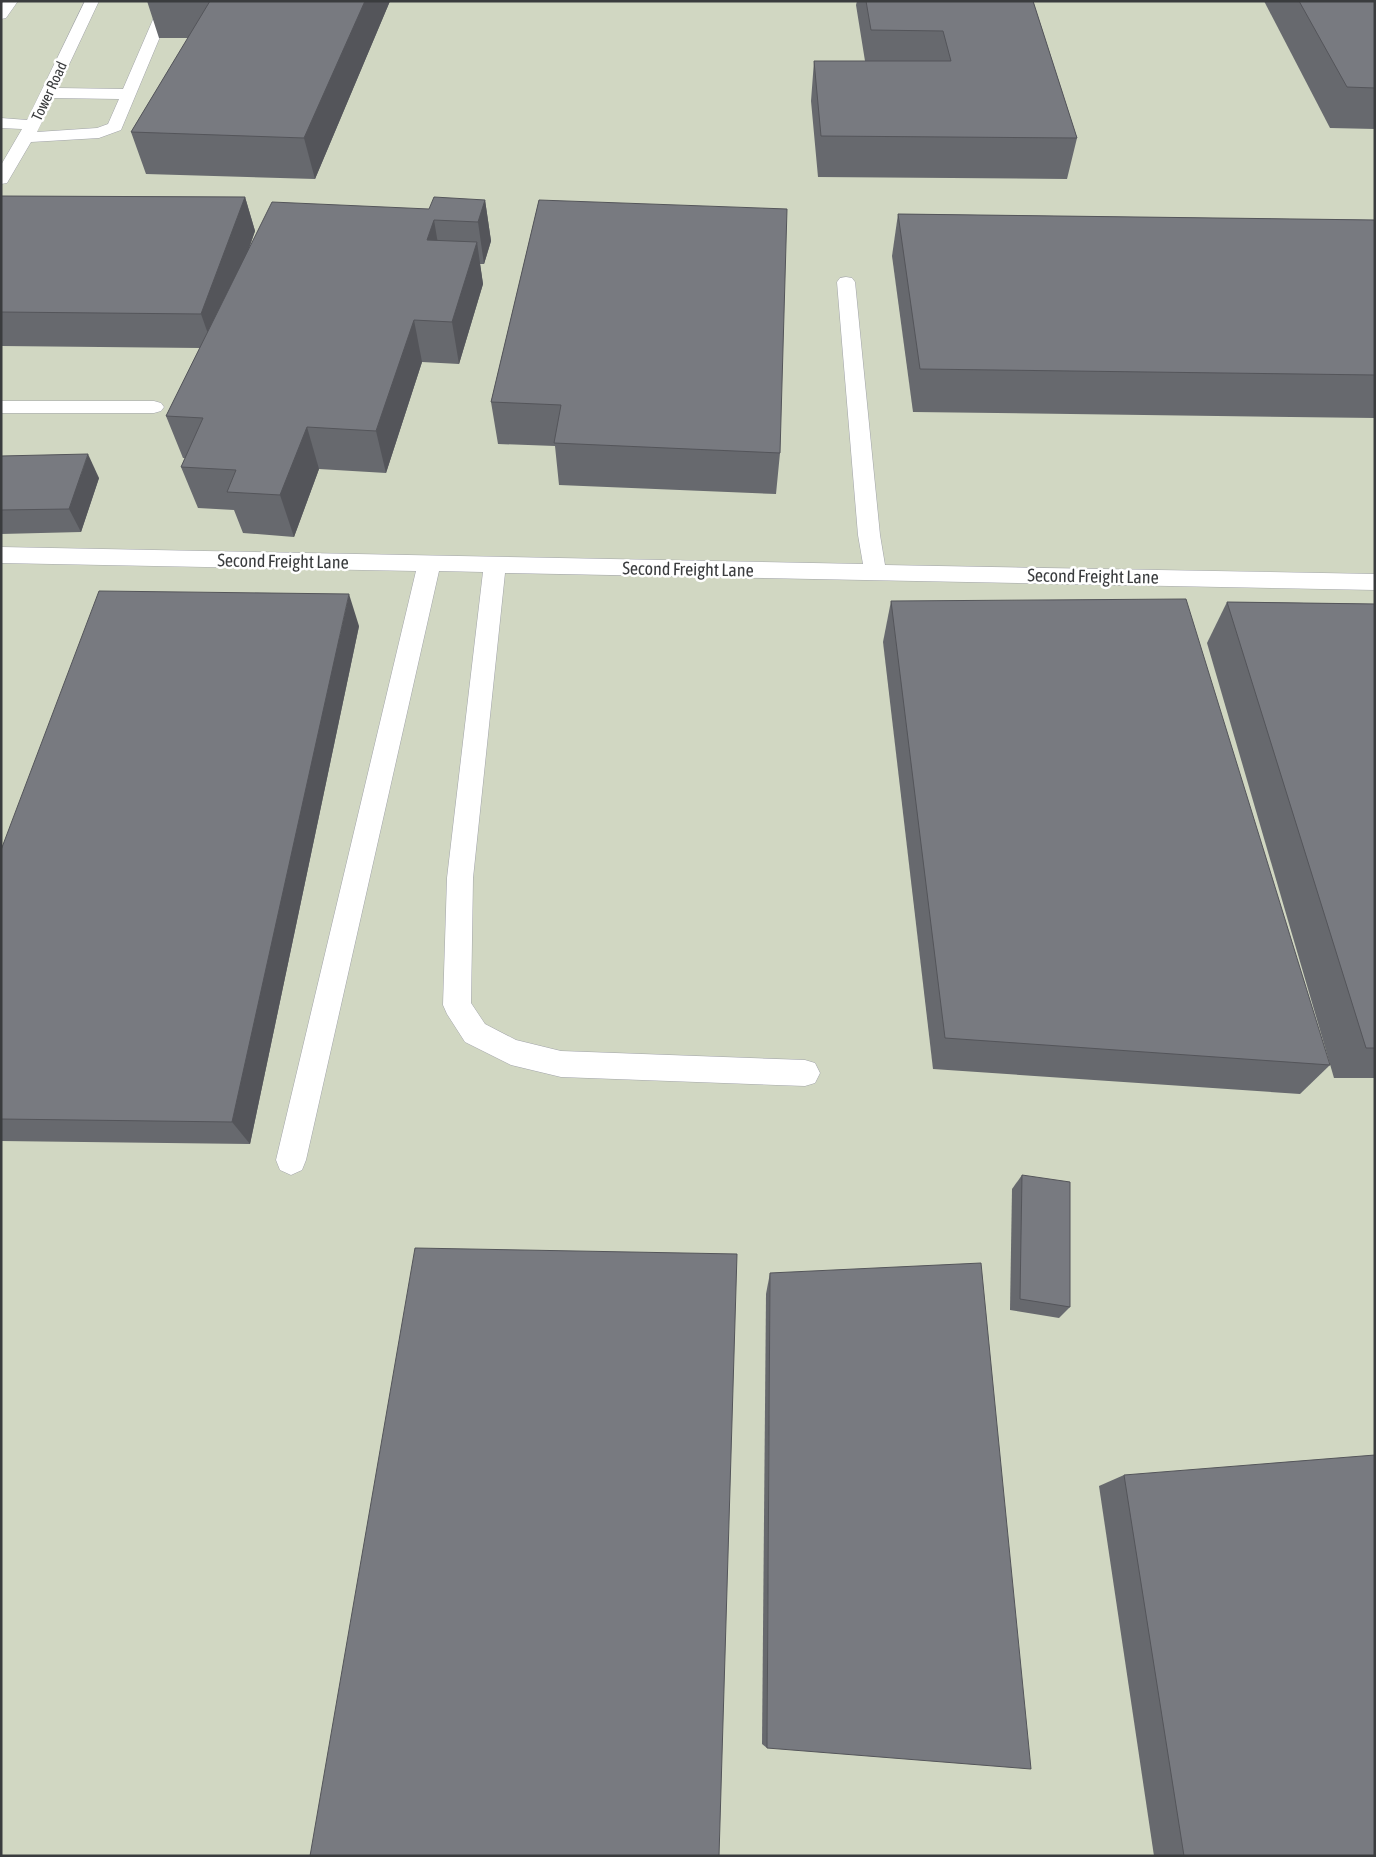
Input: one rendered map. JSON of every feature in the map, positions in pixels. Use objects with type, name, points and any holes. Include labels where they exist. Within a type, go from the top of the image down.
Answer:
[{"type":"lane","points":[[1,15],[11,1]]},
{"type":"lane","name":"Tower Road","points":[[1,179],[30,131],[92,1]]},
{"type":"lane","points":[[1,123],[30,131],[99,133],[115,127],[168,1]]},
{"type":"lane","points":[[48,93],[129,94]]},
{"type":"lane","points":[[846,282],[869,535],[875,572]]},
{"type":"lane","points":[[1,407],[154,407]]},
{"type":"lane","name":"Second Freight Lane","points":[[1,555],[1375,582]]},
{"type":"lane","points":[[291,1160],[429,564]]},
{"type":"lane","points":[[495,565],[460,878],[457,1005],[475,1033],[511,1052],[561,1064],[805,1073]]},
{"type":"green space","points":[[1,1],[1375,1],[1375,1856],[1,1856]]},
{"type":"building","points":[[210,1],[365,1],[304,138],[131,132]]},
{"type":"building","points":[[866,1],[1033,1],[1077,138],[821,136],[814,61],[951,61],[943,31],[871,30]]},
{"type":"building","points":[[1299,1],[1375,1],[1375,88],[1347,87]]},
{"type":"building","points":[[1,196],[245,197],[201,314],[1,312]]},
{"type":"building","points":[[434,197],[485,200],[478,222],[434,220],[427,240],[477,242],[452,322],[414,320],[376,431],[307,427],[280,495],[227,492],[236,470],[181,467],[203,418],[166,416],[272,202],[429,209]]},
{"type":"building","points":[[539,200],[787,209],[780,453],[554,443],[561,405],[491,402]]},
{"type":"building","points":[[898,214],[1375,220],[1375,375],[920,369]]},
{"type":"building","points":[[88,454],[69,509],[1,510],[1,456]]},
{"type":"building","points":[[99,591],[349,594],[232,1122],[1,1119],[1,850]]},
{"type":"building","points":[[1186,599],[1330,1065],[945,1038],[891,601]]},
{"type":"building","points":[[1227,602],[1375,604],[1375,1048],[1366,1048]]},
{"type":"building","points":[[1022,1175],[1070,1182],[1070,1307],[1020,1299]]},
{"type":"building","points":[[415,1248],[737,1254],[719,1856],[310,1856]]},
{"type":"building","points":[[981,1263],[1031,1769],[767,1748],[770,1273]]},
{"type":"building","points":[[1375,1455],[1375,1856],[1184,1856],[1124,1475]]}]
